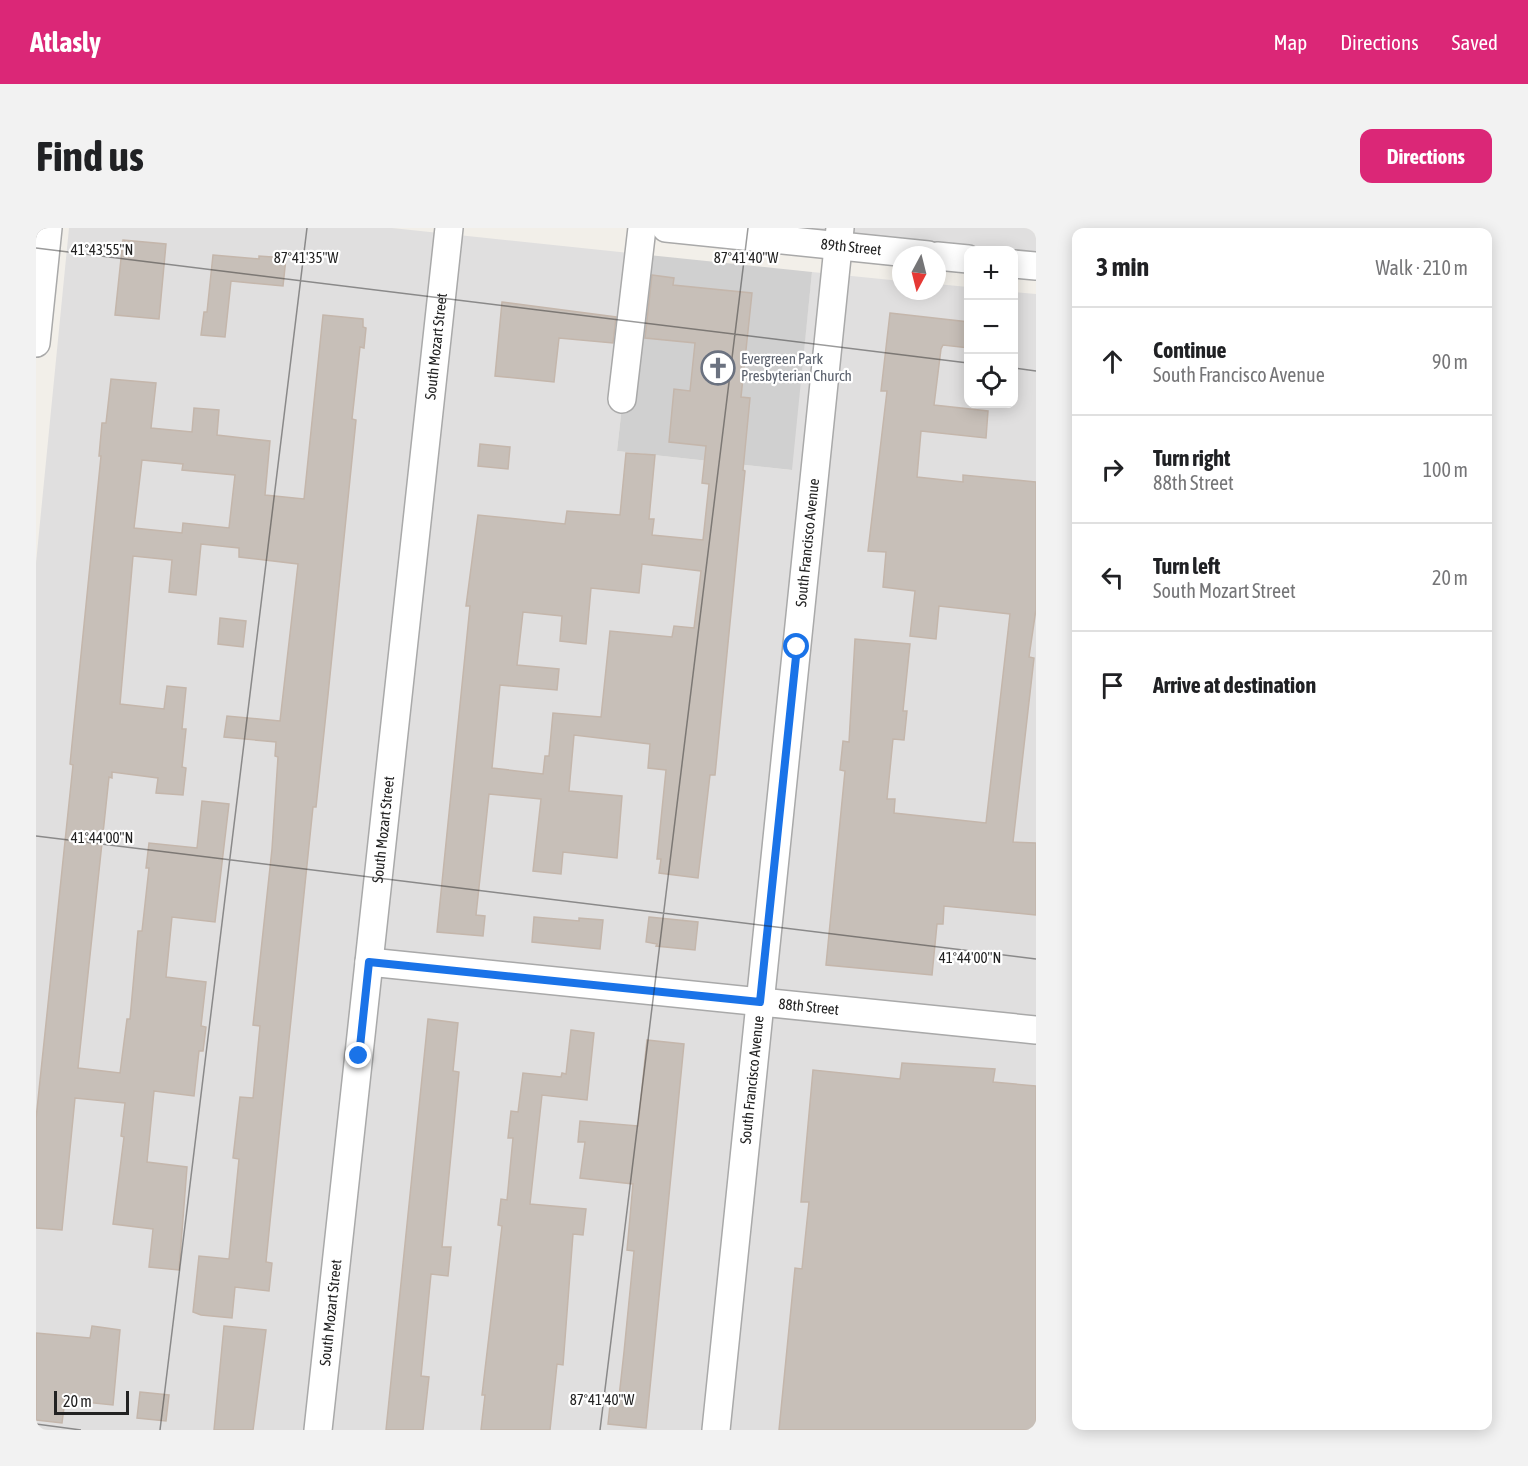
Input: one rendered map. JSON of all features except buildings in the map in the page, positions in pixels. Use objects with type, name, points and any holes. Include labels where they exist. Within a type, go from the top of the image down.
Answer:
[{"type":"street","points":[[36,343],[48,228]]},
{"type":"street","name":"South Mozart Street","points":[[318,1430],[449,228]]},
{"type":"street","points":[[622,399],[642,228]]},
{"type":"street","name":"89th Street","points":[[666,228],[839,237],[892,248]]},
{"type":"street","name":"South Francisco Avenue","points":[[716,1430],[839,237]]},
{"type":"street","points":[[946,257],[964,259]]},
{"type":"street","points":[[1018,264],[1036,266]]},
{"type":"street","name":"88th Street","points":[[369,962],[1036,1030]]},
{"type":"shaded area","points":[[69,228],[392,228],[639,254],[617,451],[791,470],[812,272],[892,280],[892,300],[946,300],[946,285],[964,287],[964,408],[1018,408],[1018,292],[1036,294],[1036,1430],[36,1430],[36,563]]},
{"type":"shaded area","points":[[799,228],[1036,228],[1036,252],[1018,250],[1018,246],[977,246]]},
{"type":"shaded area","points":[[639,254],[812,272],[792,470],[617,451]]},
{"type":"place","name":"Evergreen Park Presbyterian Church","points":[[718,368]]},
{"type":"route","points":[[359,1056],[369,962],[760,1002],[797,647]]}]
